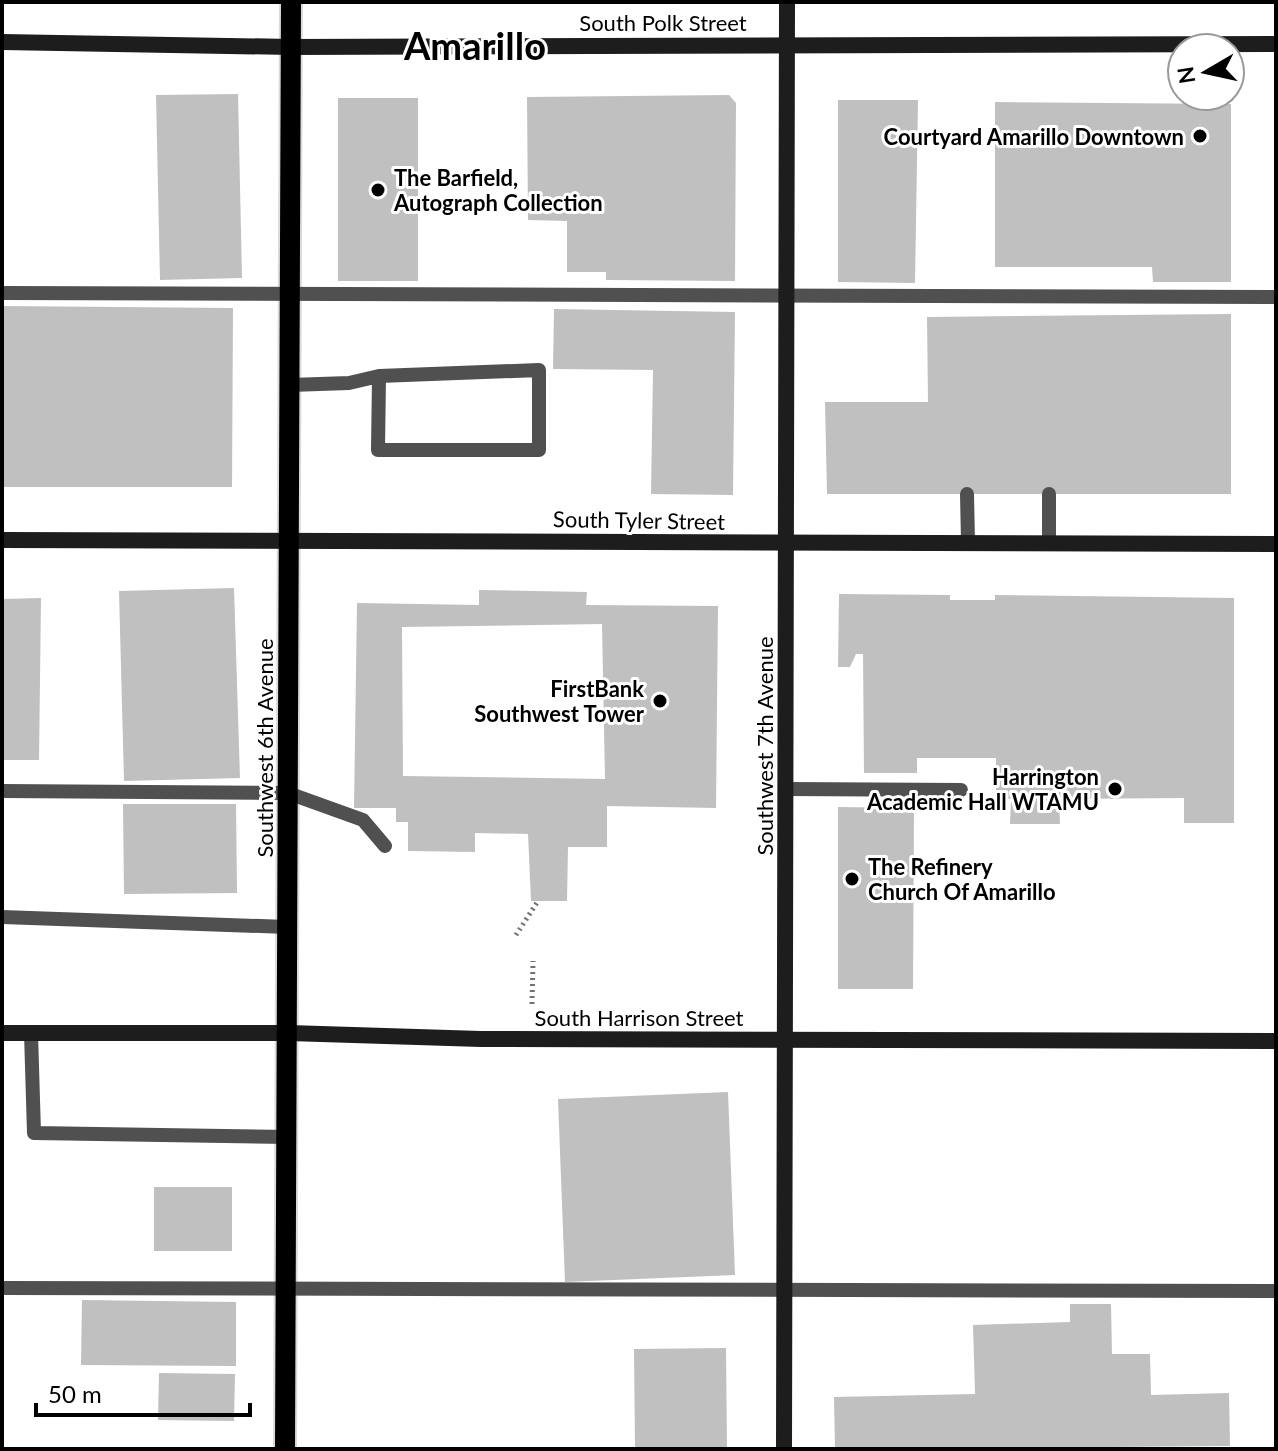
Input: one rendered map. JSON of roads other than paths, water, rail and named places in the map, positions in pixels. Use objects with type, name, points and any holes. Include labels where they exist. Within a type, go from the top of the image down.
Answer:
[{"type":"main road","name":"Southwest 6th Avenue","points":[[285,1449],[291,2]]},
{"type":"street","name":"Southwest 7th Avenue","points":[[784,1449],[787,2]]},
{"type":"street","name":"South Polk Street","points":[[2,42],[291,47],[1276,44]]},
{"type":"street","name":"South Tyler Street","points":[[2,540],[1276,544]]},
{"type":"street","name":"South Harrison Street","points":[[2,1033],[289,1033],[481,1039],[1276,1041]]},
{"type":"lane","points":[[2,293],[787,298],[1276,297]]},
{"type":"lane","points":[[290,385],[349,383],[379,376],[539,370],[539,450],[378,450],[379,376]]},
{"type":"lane","points":[[967,494],[968,542]]},
{"type":"lane","points":[[1049,494],[1049,543]]},
{"type":"lane","points":[[786,789],[961,790]]},
{"type":"lane","points":[[2,791],[288,793],[363,820],[385,846]]},
{"type":"lane","points":[[2,917],[287,927]]},
{"type":"lane","points":[[31,1033],[34,1133],[288,1137]]},
{"type":"lane","points":[[2,1288],[1276,1291]]},
{"type":"place","name":"Courtyard Amarillo Downtown","points":[[1200,136]]},
{"type":"place","name":"The Barfield, Autograph Collection","points":[[378,190]]},
{"type":"place","name":"FirstBank Southwest Tower","points":[[660,701]]},
{"type":"place","name":"Harrington Academic Hall WTAMU","points":[[1115,789]]},
{"type":"place","name":"The Refinery Church Of Amarillo","points":[[852,879]]},
{"type":"district","name":"Amarillo","points":[[475,45]]}]
